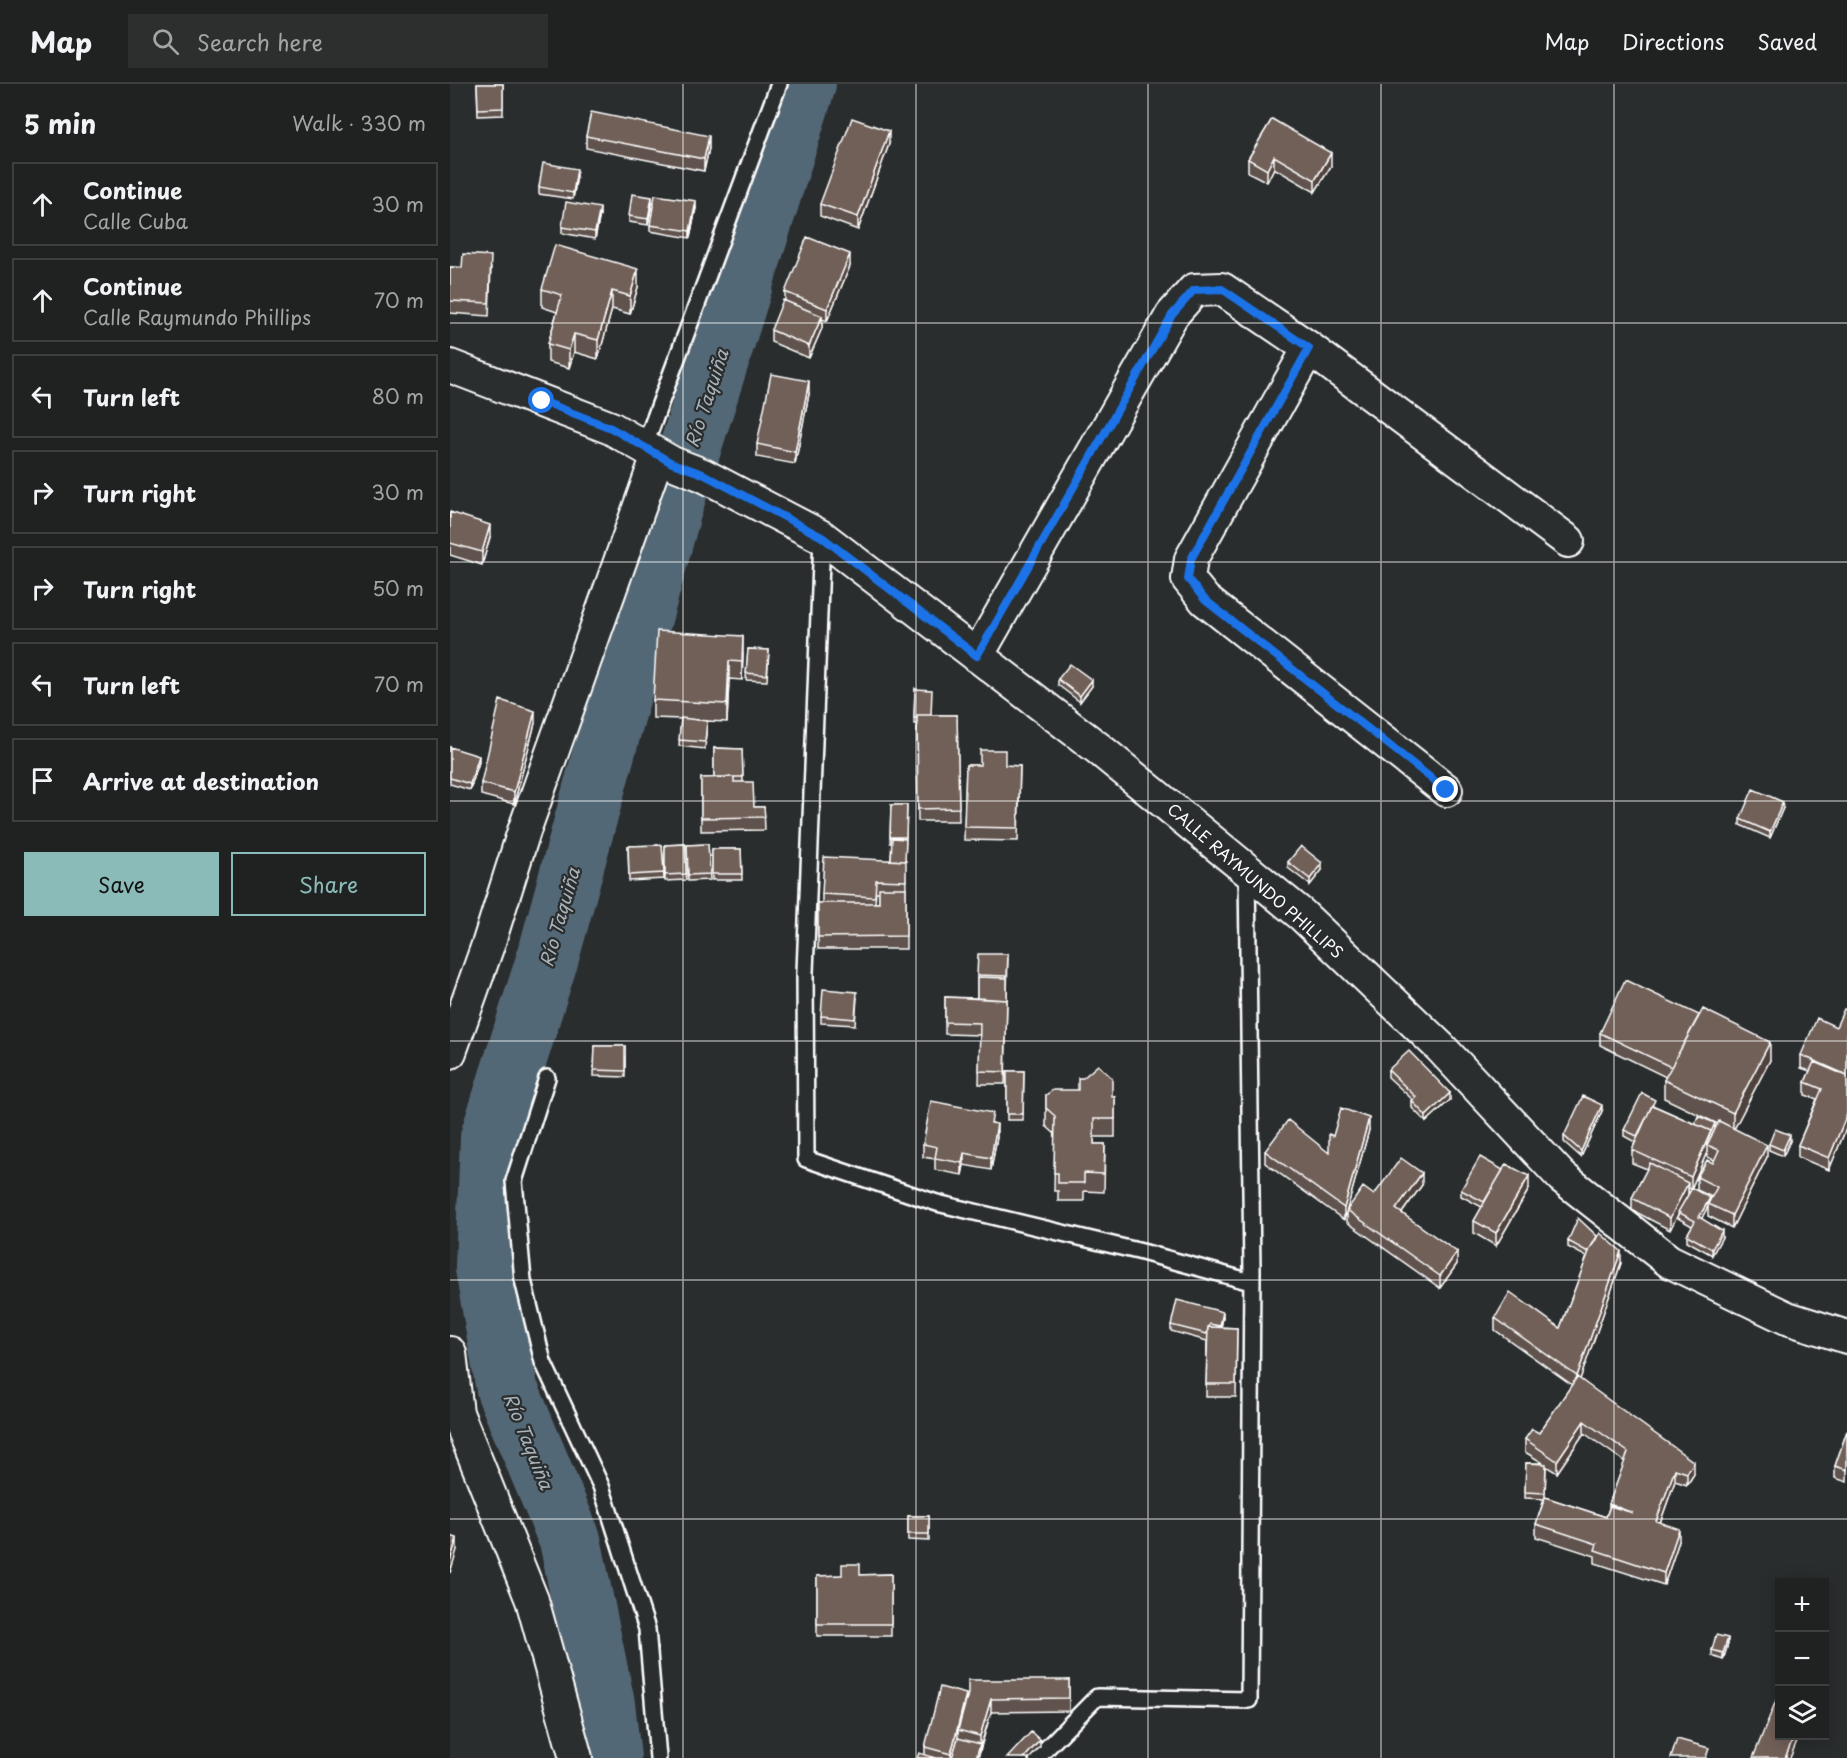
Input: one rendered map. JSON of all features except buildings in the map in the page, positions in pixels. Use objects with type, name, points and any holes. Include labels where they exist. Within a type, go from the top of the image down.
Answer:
[{"type":"street","points":[[977,656],[1172,315],[1194,290],[1222,289],[1309,348],[1568,541]]},
{"type":"street","points":[[1309,348],[1191,559],[1188,579],[1205,600],[1446,790]]},
{"type":"street","name":"CALLE RAYMUNDO PHILLIPS","points":[[450,366],[611,428],[658,455],[703,474],[822,537],[1099,748],[1302,915],[1440,1047],[1562,1177],[1660,1254],[1669,1261],[1787,1317],[1847,1337]]},
{"type":"street","points":[[450,1052],[489,942],[524,831],[658,455]]},
{"type":"street","points":[[450,1353],[457,1413],[532,1600],[576,1758]]},
{"type":"lane","points":[[658,455],[779,84]]},
{"type":"lane","points":[[822,537],[805,972],[806,1159],[937,1203],[1143,1252],[1251,1282]]},
{"type":"lane","points":[[1037,1758],[1097,1697],[1249,1700],[1251,1282],[1247,869]]},
{"type":"lane","points":[[547,1078],[514,1181],[523,1280],[543,1362],[601,1486],[647,1629],[657,1758]]},
{"type":"waterway","name":"Río Taquiña","points":[[610,1758],[604,1704],[570,1540],[507,1389],[486,1268],[491,1138],[548,957],[670,512],[805,84]]},
{"type":"route","points":[[542,401],[611,428],[672,463],[703,474],[822,537],[977,656],[1172,315],[1194,290],[1222,289],[1309,348],[1191,559],[1188,579],[1205,600],[1446,790]]}]
